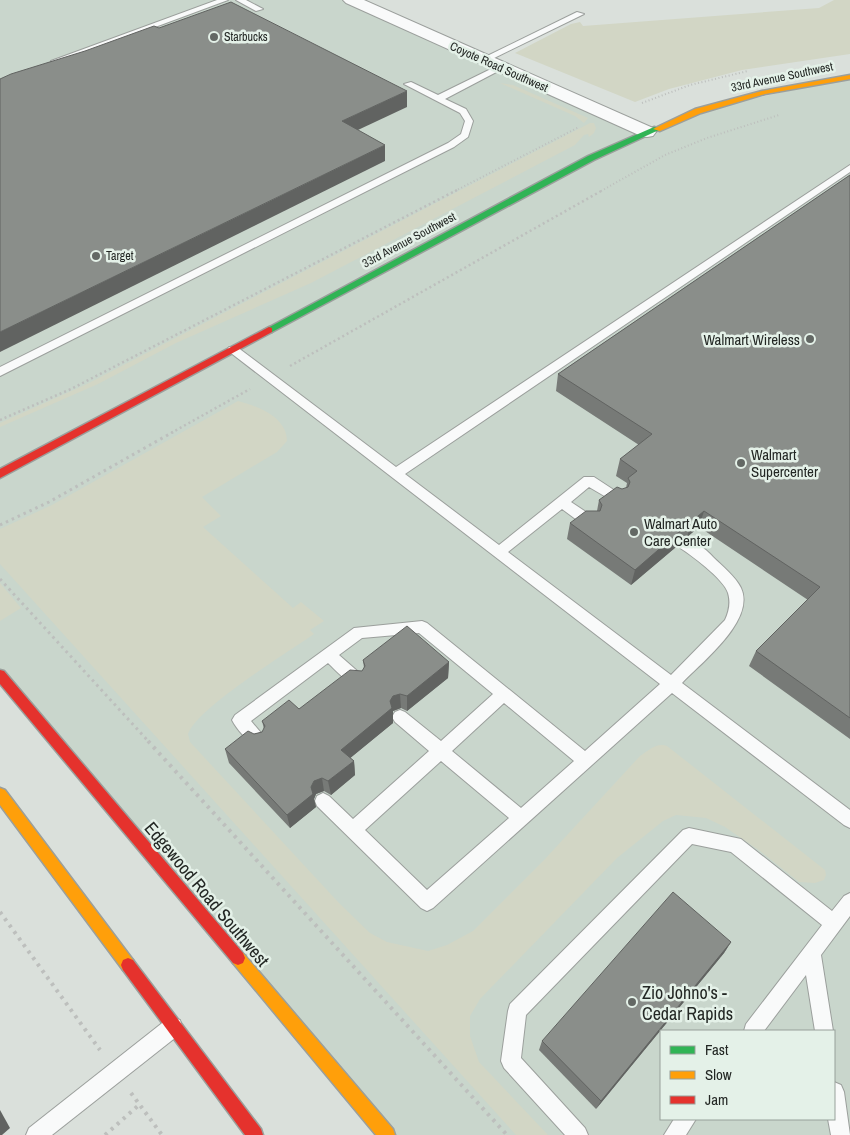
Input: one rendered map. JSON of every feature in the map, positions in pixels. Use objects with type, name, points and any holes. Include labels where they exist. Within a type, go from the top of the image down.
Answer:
[{"type":"street","name":"Coyote Road Southwest","points":[[351,0],[647,132]]},
{"type":"street","name":"33rd Avenue Southwest","points":[[0,474],[591,158],[698,111],[764,92],[850,77]]},
{"type":"street","name":"Edgewood Road Southwest","points":[[0,675],[387,1135]]},
{"type":"street","points":[[0,794],[255,1135]]},
{"type":"lane","points":[[44,65],[224,0]]},
{"type":"lane","points":[[240,0],[259,9]]},
{"type":"lane","points":[[483,60],[580,14]]},
{"type":"lane","points":[[437,99],[500,68]]},
{"type":"lane","points":[[0,372],[451,145],[465,135],[469,120],[463,111],[408,84]]},
{"type":"lane","points":[[395,474],[850,168]]},
{"type":"lane","points":[[233,350],[850,820]]},
{"type":"lane","points":[[498,553],[589,480],[618,499]]},
{"type":"lane","points":[[562,502],[590,522]]},
{"type":"lane","points":[[323,801],[427,902],[670,684],[731,624],[737,608],[735,590],[706,558],[682,542]]},
{"type":"lane","points":[[259,740],[240,720],[358,632],[422,627],[585,760]]},
{"type":"lane","points":[[328,654],[358,680]]},
{"type":"lane","points":[[353,830],[504,694]]},
{"type":"lane","points":[[400,717],[521,818]]},
{"type":"lane","points":[[578,1135],[511,1061],[518,1011],[689,836],[734,845],[834,924]]},
{"type":"lane","points":[[755,1030],[850,902]]},
{"type":"lane","points":[[812,955],[824,1030]]},
{"type":"lane","points":[[36,1135],[117,1073],[174,1026]]},
{"type":"lane","points":[[835,1098],[841,1135]]},
{"type":"lane","points":[[674,1135],[685,1120]]},
{"type":"path","points":[[639,104],[690,85],[752,70]]},
{"type":"path","points":[[0,525],[49,502],[665,155],[754,122],[782,114]]},
{"type":"path","points":[[0,579],[507,1135]]},
{"type":"path","points":[[0,912],[162,1135]]},
{"type":"path","points":[[105,1135],[139,1105]]},
{"type":"shaded area","points":[[0,0],[351,0],[647,132],[698,111],[850,77],[850,1135],[387,1135],[0,675]]},
{"type":"green space","points":[[834,0],[850,0],[850,54],[742,70],[669,89],[635,102],[515,53],[571,24],[580,22],[583,26],[819,8]]},
{"type":"green space","points":[[500,83],[513,85],[588,118],[584,123],[575,116]]},
{"type":"green space","points":[[590,123],[594,123],[596,128],[589,137],[588,134],[584,135],[575,145],[311,283],[176,343],[98,384],[0,427],[0,423],[87,384]]},
{"type":"green space","points":[[238,401],[254,406],[277,419],[286,433],[287,441],[277,452],[202,497],[221,516],[203,527],[293,608],[301,602],[324,621],[310,630],[314,634],[245,681],[208,710],[195,723],[188,734],[190,742],[339,903],[370,933],[387,942],[428,951],[447,945],[473,931],[545,859],[640,756],[653,747],[660,745],[667,746],[825,870],[824,880],[815,883],[799,882],[760,851],[725,827],[706,818],[676,815],[663,821],[617,858],[480,999],[470,1016],[470,1036],[479,1062],[548,1135],[516,1135],[0,564],[0,529],[52,505]]},
{"type":"green space","points":[[0,583],[21,608],[0,621]]},
{"type":"building","name":"Target","points":[[231,2],[407,91],[342,121],[385,145],[0,332],[0,79],[154,26],[159,28]]},
{"type":"building","name":"Walmart Supercenter","points":[[850,175],[850,718],[756,651],[820,587],[704,511],[692,521],[680,521],[678,527],[680,531],[635,570],[570,523],[586,511],[600,511],[602,505],[599,500],[617,487],[622,489],[628,487],[630,482],[628,478],[637,471],[620,459],[652,434],[558,374]]},
{"type":"building","points":[[407,626],[449,662],[407,696],[400,694],[393,696],[390,701],[392,708],[341,750],[354,761],[328,781],[322,778],[314,781],[311,787],[313,794],[287,815],[225,749],[248,731],[254,734],[262,732],[265,726],[262,721],[289,700],[299,709],[350,670],[362,671],[365,666],[363,660]]},
{"type":"building","name":"Zio Johno's - Cedar Rapids","points":[[673,892],[731,942],[601,1101],[542,1041]]},
{"type":"traffic: fast","points":[[269,330],[591,158],[657,129]]},
{"type":"traffic: slow","points":[[657,129],[698,111],[764,92],[850,77]]},
{"type":"traffic: slow","points":[[0,794],[128,965]]},
{"type":"traffic: slow","points":[[238,958],[387,1135]]},
{"type":"traffic: jam","points":[[0,474],[269,330]]},
{"type":"traffic: jam","points":[[0,675],[238,958]]},
{"type":"traffic: jam","points":[[128,965],[255,1135]]},
{"type":"place","name":"Starbucks","points":[[214,37]]},
{"type":"place","name":"Target","points":[[96,256]]},
{"type":"place","name":"Walmart Wireless","points":[[810,339]]},
{"type":"place","name":"Walmart Supercenter","points":[[741,463]]},
{"type":"place","name":"Walmart Auto Care Center","points":[[634,532]]},
{"type":"place","name":"Zio Johno's - Cedar Rapids","points":[[632,1002]]}]
